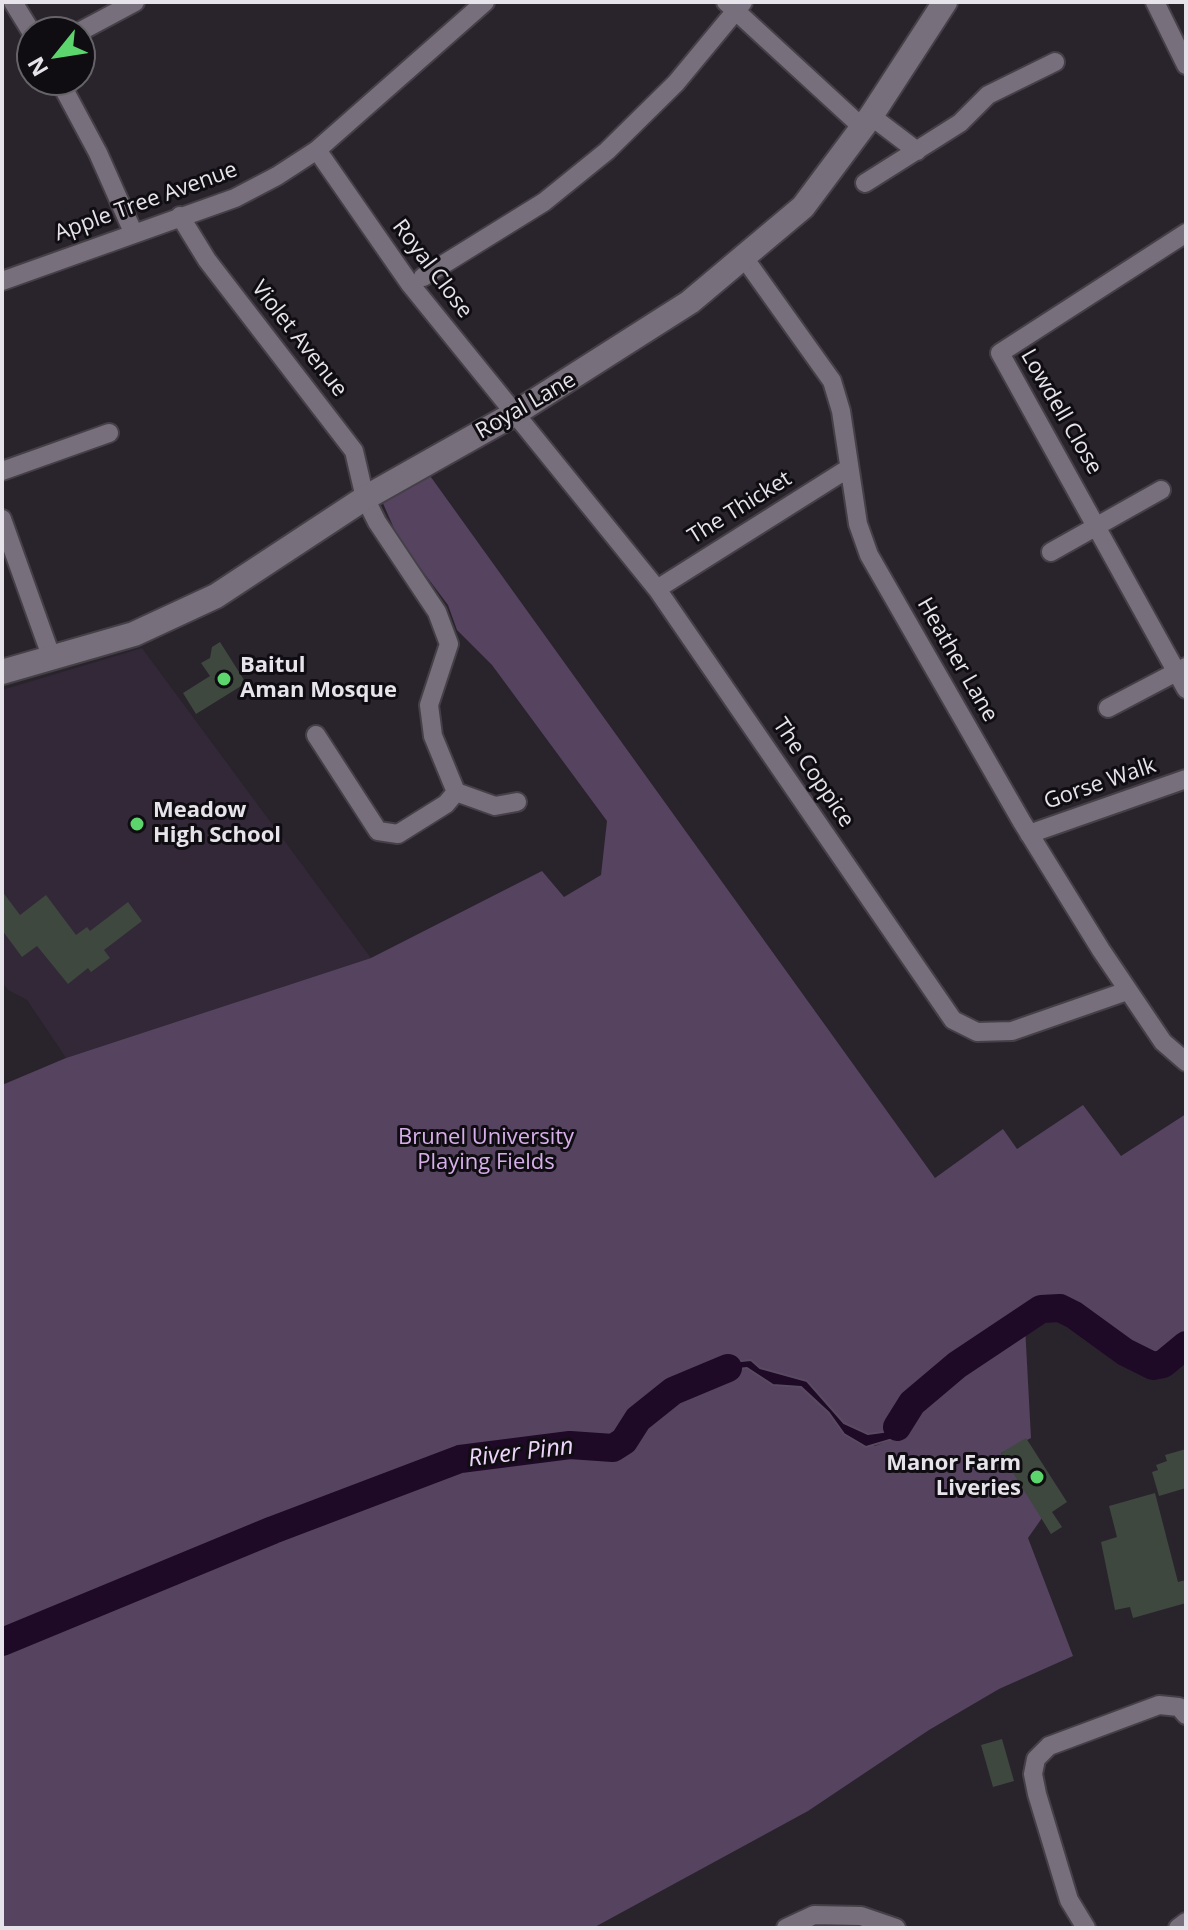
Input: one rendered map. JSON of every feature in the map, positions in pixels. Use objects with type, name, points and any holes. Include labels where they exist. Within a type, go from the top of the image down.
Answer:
[{"type":"street","points":[[96,23],[135,2]]},
{"type":"street","name":"Apple Tree Avenue","points":[[2,281],[235,198],[317,150],[485,2]]},
{"type":"street","name":"Royal Lane","points":[[2,672],[134,634],[216,596],[365,498],[514,414],[655,326],[745,259],[803,207],[867,122],[945,2]]},
{"type":"street","points":[[1155,2],[1186,65]]},
{"type":"street","points":[[423,277],[544,202],[607,151],[676,83],[735,5],[867,122],[917,151]]},
{"type":"street","points":[[865,183],[960,123],[988,95],[1055,62]]},
{"type":"street","points":[[68,96],[98,153],[133,232]]},
{"type":"street","name":"Royal Close","points":[[317,150],[410,284],[514,414]]},
{"type":"street","name":"Violet Avenue","points":[[180,216],[207,260],[354,451],[365,498],[377,522],[437,612],[449,644],[429,705],[433,736],[456,792]]},
{"type":"street","name":"Lowdell Close","points":[[1186,233],[1000,353],[1182,669],[1186,689]]},
{"type":"street","name":"Heather Lane","points":[[745,259],[829,373],[841,411],[858,524],[869,555],[1029,834],[1127,991],[1163,1042],[1186,1062]]},
{"type":"street","name":"The Coppice","points":[[514,414],[657,589],[953,1020],[977,1032],[1012,1031],[1127,991]]},
{"type":"street","points":[[2,471],[109,433]]},
{"type":"street","name":"The Thicket","points":[[657,589],[849,468]]},
{"type":"street","points":[[1051,552],[1161,490]]},
{"type":"street","points":[[2,519],[51,656]]},
{"type":"street","points":[[1108,708],[1182,669]]},
{"type":"street","points":[[316,735],[378,831],[398,834],[446,804],[456,792],[495,806],[517,802]]},
{"type":"street","name":"Gorse Walk","points":[[1029,834],[1186,779]]},
{"type":"street","points":[[1086,1928],[1069,1900],[1037,1794],[1033,1774],[1036,1759],[1049,1746],[1159,1705],[1179,1707],[1186,1715]]},
{"type":"street","points":[[786,1928],[814,1915],[861,1916],[896,1928]]},
{"type":"street","points":[[1178,1928],[1186,1922]]},
{"type":"shaded area","name":"Meadow High School","points":[[142,648],[371,958],[66,1058],[27,1000],[8,990],[2,982],[2,690]]},
{"type":"shaded area","points":[[751,1360],[760,1368],[807,1381],[844,1423],[868,1434],[890,1431],[904,1402],[921,1397],[893,1439],[866,1447],[844,1434],[829,1413],[801,1387],[773,1385],[747,1368],[728,1370],[717,1377],[695,1382],[721,1363]]},
{"type":"green space","name":"Brunel University Playing Fields","points":[[428,473],[935,1178],[1003,1129],[1017,1149],[1083,1105],[1121,1156],[1186,1114],[1186,1352],[1170,1367],[1151,1371],[1059,1314],[1040,1316],[1025,1326],[1031,1438],[1001,1453],[1042,1518],[1028,1538],[1073,1656],[999,1689],[929,1730],[808,1811],[593,1928],[2,1928],[2,1085],[66,1058],[371,958],[542,871],[564,897],[601,875],[607,821],[492,665],[457,630],[448,605],[399,540],[382,501]],"holes":[[[750,1360],[760,1368],[807,1381],[844,1423],[868,1434],[890,1431],[920,1398],[893,1439],[875,1446],[860,1444],[844,1434],[829,1413],[801,1387],[773,1385],[747,1368],[728,1370],[717,1377],[696,1381],[721,1363]]]},
{"type":"building","name":"Baitul Aman Mosque","points":[[220,642],[246,683],[196,714],[183,693],[210,676],[201,663],[210,658],[212,647]]},
{"type":"building","points":[[2,891],[20,915],[46,895],[76,935],[87,927],[90,931],[128,902],[142,921],[104,950],[110,958],[91,972],[88,968],[68,984],[37,946],[22,957],[2,930]]},
{"type":"building","name":"Manor Farm Liveries","points":[[1026,1438],[1067,1502],[1052,1512],[1062,1527],[1051,1534],[1001,1453]]},
{"type":"building","points":[[1186,1449],[1186,1488],[1159,1496],[1152,1472],[1158,1470],[1156,1465],[1167,1461],[1165,1455]]},
{"type":"building","points":[[1155,1493],[1178,1582],[1186,1580],[1186,1603],[1133,1618],[1130,1607],[1115,1610],[1101,1542],[1117,1537],[1109,1506]]},
{"type":"building","points":[[1002,1739],[1014,1781],[993,1787],[981,1745]]},
{"type":"waterway","name":"River Pinn","points":[[897,1427],[912,1403],[957,1365],[1041,1309],[1060,1308],[1074,1315],[1125,1352],[1153,1366],[1163,1364],[1186,1345]]},
{"type":"waterway","name":"River Pinn","points":[[2,1642],[273,1530],[460,1459],[570,1445],[613,1448],[624,1441],[638,1419],[673,1391],[728,1368]]},
{"type":"place","name":"Baitul Aman Mosque","points":[[224,679]]},
{"type":"place","name":"Meadow High School","points":[[137,824]]},
{"type":"place","name":"Manor Farm Liveries","points":[[1037,1477]]}]
